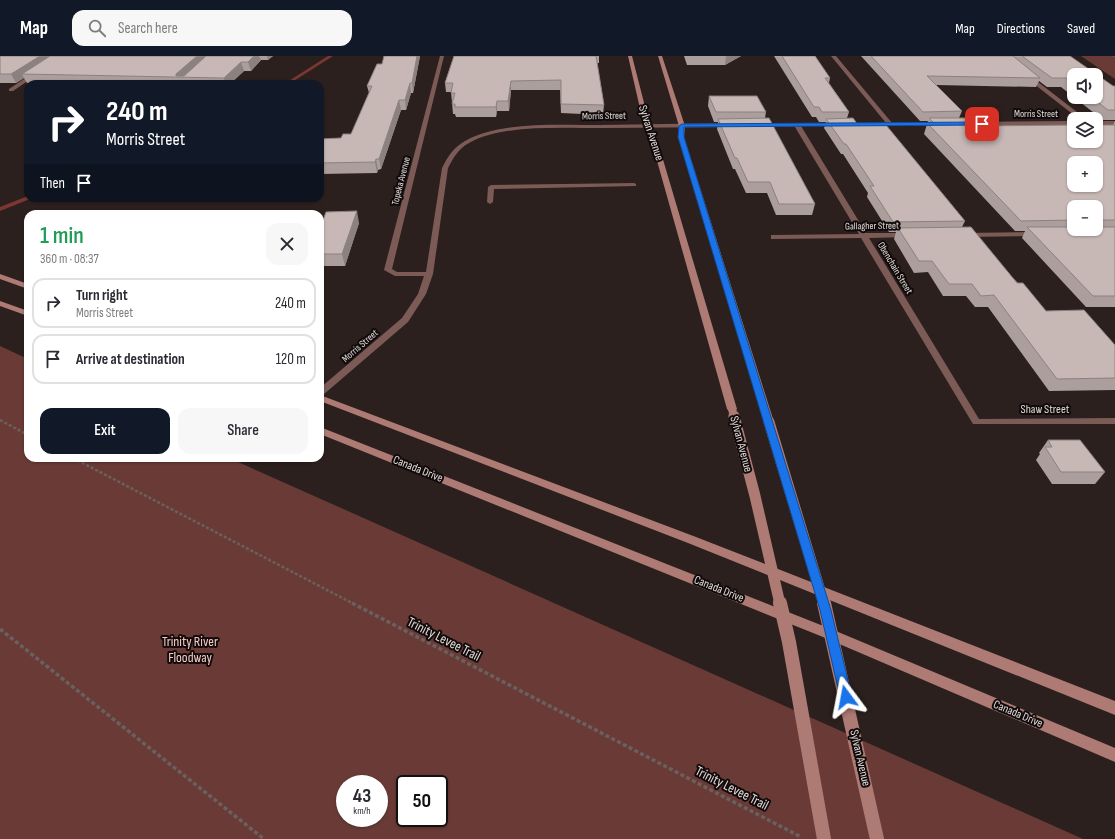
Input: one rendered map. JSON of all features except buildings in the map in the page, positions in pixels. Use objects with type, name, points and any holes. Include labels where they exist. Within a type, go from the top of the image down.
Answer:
[{"type":"main road","name":"Sylvan Avenue","points":[[630,56],[647,126],[653,136],[732,409],[755,496],[789,642],[824,839]]},
{"type":"main road","name":"Sylvan Avenue","points":[[660,56],[682,126],[681,137],[770,422],[826,610],[877,839]]},
{"type":"main road","points":[[0,276],[24,285]]},
{"type":"main road","points":[[0,303],[24,312]]},
{"type":"main road","points":[[324,400],[692,540],[1115,708]]},
{"type":"main road","name":"Canada Drive","points":[[324,432],[827,632],[1115,755]]},
{"type":"street","name":"Topeka Avenue","points":[[429,274],[395,274],[388,270],[442,56]]},
{"type":"street","points":[[833,56],[890,124]]},
{"type":"street","points":[[27,80],[44,69]]},
{"type":"street","points":[[1020,70],[1074,112]]},
{"type":"street","points":[[11,90],[24,82]]},
{"type":"street","name":"Morris Street","points":[[751,125],[1067,123]]},
{"type":"street","points":[[1103,123],[1115,123]]},
{"type":"street","name":"Morris Street","points":[[324,390],[405,320],[422,294],[429,274],[445,168],[451,156],[464,144],[487,134],[512,129],[736,125]]},
{"type":"street","name":"Obenchain Street","points":[[797,125],[976,422]]},
{"type":"street","points":[[490,202],[491,187],[634,185]]},
{"type":"street","points":[[958,235],[1044,234]]},
{"type":"street","name":"Gallagher Street","points":[[774,237],[919,235]]},
{"type":"street","name":"Shaw Street","points":[[976,422],[1115,421]]},
{"type":"path","points":[[0,420],[24,433]]},
{"type":"path","name":"Trinity Levee Trail","points":[[81,462],[805,839]]},
{"type":"path","points":[[0,629],[264,839]]},
{"type":"green space","points":[[1081,56],[1115,56],[1115,79],[1103,71],[1103,68],[1099,68]]},
{"type":"green space","name":"Trinity River Floodway","points":[[0,346],[24,357],[24,462],[238,462],[1083,839],[0,839]]},
{"type":"waterway","points":[[292,80],[331,56]]},
{"type":"waterway","points":[[0,209],[24,200]]},
{"type":"route","points":[[846,697],[826,610],[770,422],[681,137],[682,126],[982,124]]}]
